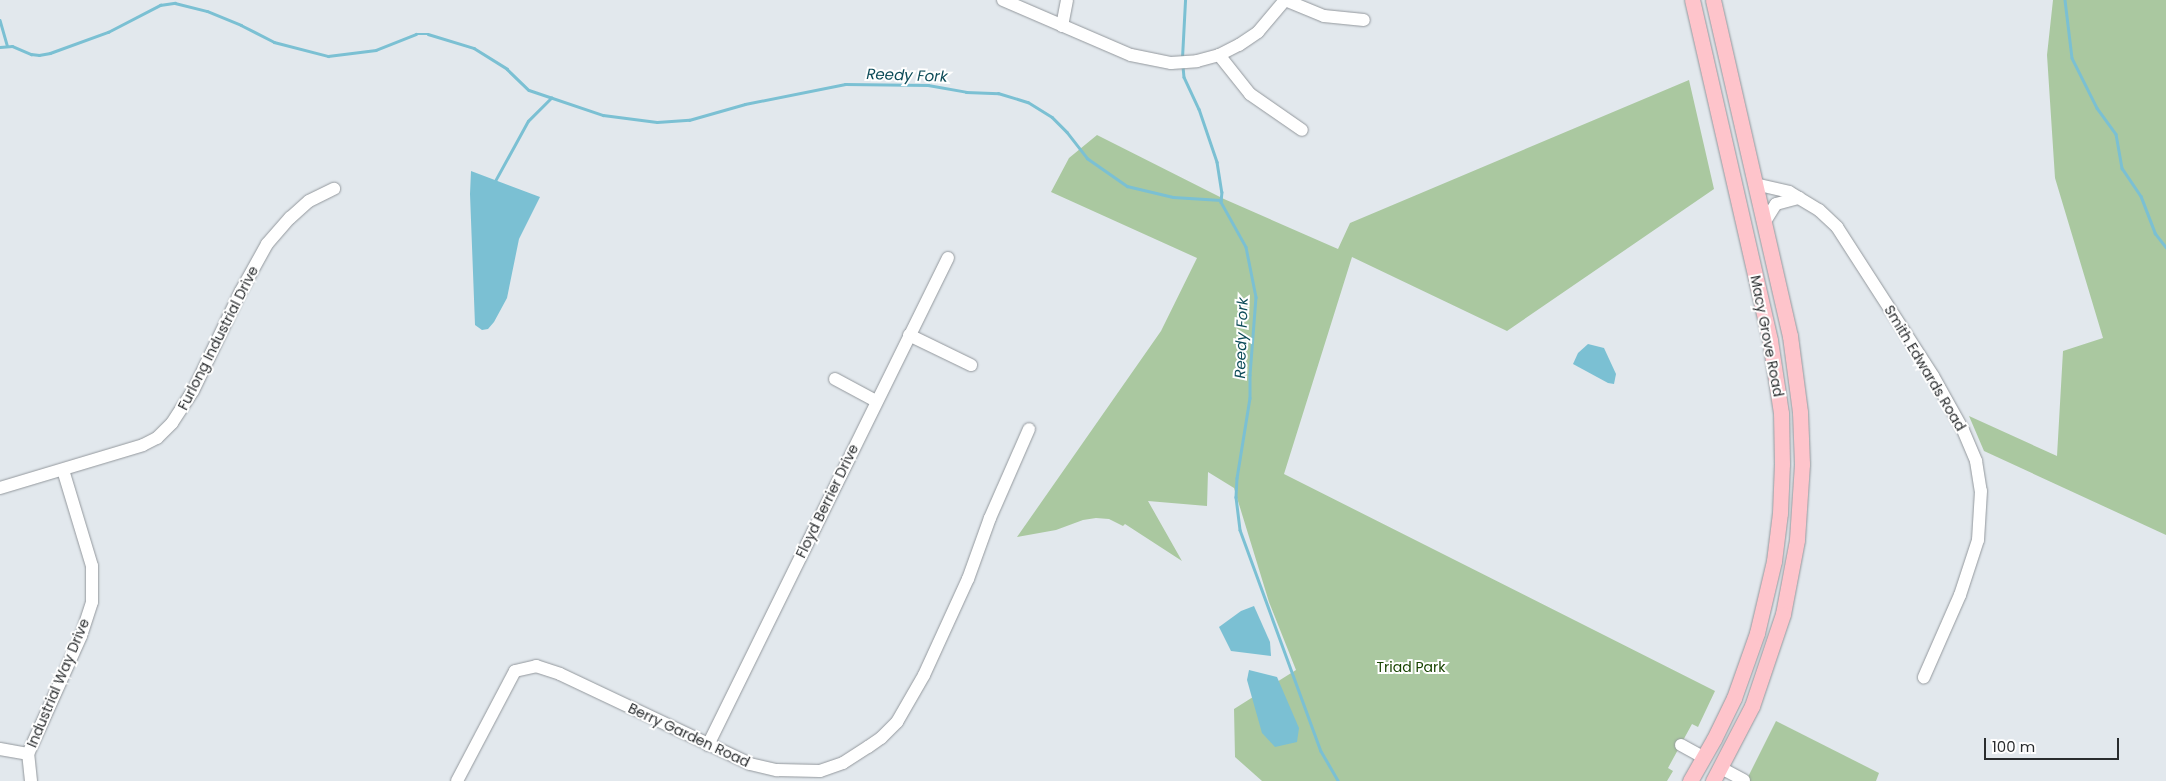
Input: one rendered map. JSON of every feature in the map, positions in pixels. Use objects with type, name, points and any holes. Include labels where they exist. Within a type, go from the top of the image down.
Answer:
[{"type":"main road","name":"Macy Grove Road","points":[[1690,781],[1704,758],[1734,698],[1757,632],[1770,585],[1778,537],[1782,487],[1782,440],[1775,366],[1692,0]]},
{"type":"main road","name":"Macy Grove Road","points":[[1712,0],[1790,336],[1798,388],[1802,439],[1801,506],[1794,565],[1783,614],[1767,668],[1752,706],[1717,774]]},
{"type":"main road","points":[[1739,204],[1748,208],[1752,215],[1790,336]]},
{"type":"main road","points":[[1717,774],[1719,754],[1737,714],[1757,632]]},
{"type":"main road","points":[[1702,781],[1707,770],[1704,758]]},
{"type":"street","points":[[1003,0],[1130,55],[1148,60],[1179,62],[1219,56],[1258,32],[1285,0],[1324,16],[1364,20]]},
{"type":"street","points":[[1062,26],[1066,0]]},
{"type":"street","points":[[1219,56],[1250,94],[1302,130]]},
{"type":"street","name":"Smith Edwards Road","points":[[1755,184],[1789,192],[1824,214],[1844,237],[1955,415],[1976,461],[1981,491],[1978,540],[1960,595],[1924,677]]},
{"type":"street","name":"Furlong Industrial Drive","points":[[0,488],[143,446],[157,438],[172,423],[193,391],[241,291],[267,244],[290,218],[309,201],[334,189]]},
{"type":"street","points":[[1764,223],[1776,204],[1799,198]]},
{"type":"street","name":"Floyd Berrier Drive","points":[[708,745],[948,258]]},
{"type":"street","points":[[909,335],[971,365]]},
{"type":"street","points":[[835,378],[876,401]]},
{"type":"street","name":"Berry Garden Road","points":[[456,781],[515,671],[536,666],[560,674],[750,764],[777,770],[820,771],[843,763],[881,738],[897,722],[924,675],[968,579],[990,518],[1028,428]]},
{"type":"street","name":"Industrial Way Drive","points":[[30,781],[28,754],[81,636],[92,602],[92,566],[63,470]]},
{"type":"street","points":[[1681,745],[1704,758]]},
{"type":"street","points":[[0,749],[28,754]]},
{"type":"street","points":[[1717,774],[1744,780]]},
{"type":"green space","points":[[2053,0],[2166,0],[2166,535],[1984,451],[1969,416],[2057,456],[2063,351],[2103,338],[2055,178],[2047,55]]},
{"type":"green space","name":"Triad Park","points":[[1689,80],[1714,189],[1507,331],[1352,257],[1284,474],[1715,691],[1698,727],[1692,724],[1668,768],[1673,771],[1667,781],[1262,781],[1235,757],[1234,709],[1296,670],[1269,602],[1234,488],[1208,472],[1207,506],[1148,501],[1182,561],[1125,524],[1123,526],[1109,519],[1083,520],[1056,530],[1017,537],[1161,331],[1197,258],[1051,192],[1069,158],[1097,135],[1224,199],[1338,249],[1350,223]]},
{"type":"green space","points":[[1776,721],[1879,773],[1876,781],[1746,781]]},
{"type":"water","points":[[471,171],[540,197],[519,239],[507,298],[494,322],[488,329],[482,330],[475,325],[470,194]]},
{"type":"water","points":[[1588,344],[1604,348],[1616,374],[1614,384],[1608,383],[1573,364],[1578,353]]},
{"type":"water","points":[[1254,606],[1270,642],[1271,656],[1231,651],[1219,627],[1241,611]]},
{"type":"water","points":[[1249,670],[1277,677],[1299,728],[1297,742],[1275,747],[1262,733],[1247,680]]},
{"type":"waterway","points":[[1182,58],[1185,0]]},
{"type":"waterway","points":[[2065,0],[2072,58],[2097,108],[2116,134],[2122,168],[2141,196],[2155,233],[2166,247]]},
{"type":"waterway","name":"Reedy Fork","points":[[0,47],[12,46],[31,54],[39,55],[50,53],[108,32],[160,5],[175,3],[207,11],[241,25],[274,42],[328,56],[376,50],[416,34],[428,34],[474,48],[507,69],[529,90],[603,115],[657,122],[689,120],[745,104],[845,84],[928,85],[966,92],[998,93],[1028,102],[1052,117],[1067,132],[1087,158],[1127,186],[1173,197],[1221,200]]},
{"type":"waterway","points":[[0,20],[7,45]]},
{"type":"waterway","name":"Reedy Fork","points":[[1183,66],[1184,77],[1199,109],[1217,162],[1222,192],[1221,202],[1246,247],[1256,297],[1250,398],[1237,478],[1236,497],[1240,530],[1321,751],[1338,781]]},
{"type":"waterway","points":[[495,181],[528,121],[551,98]]}]
